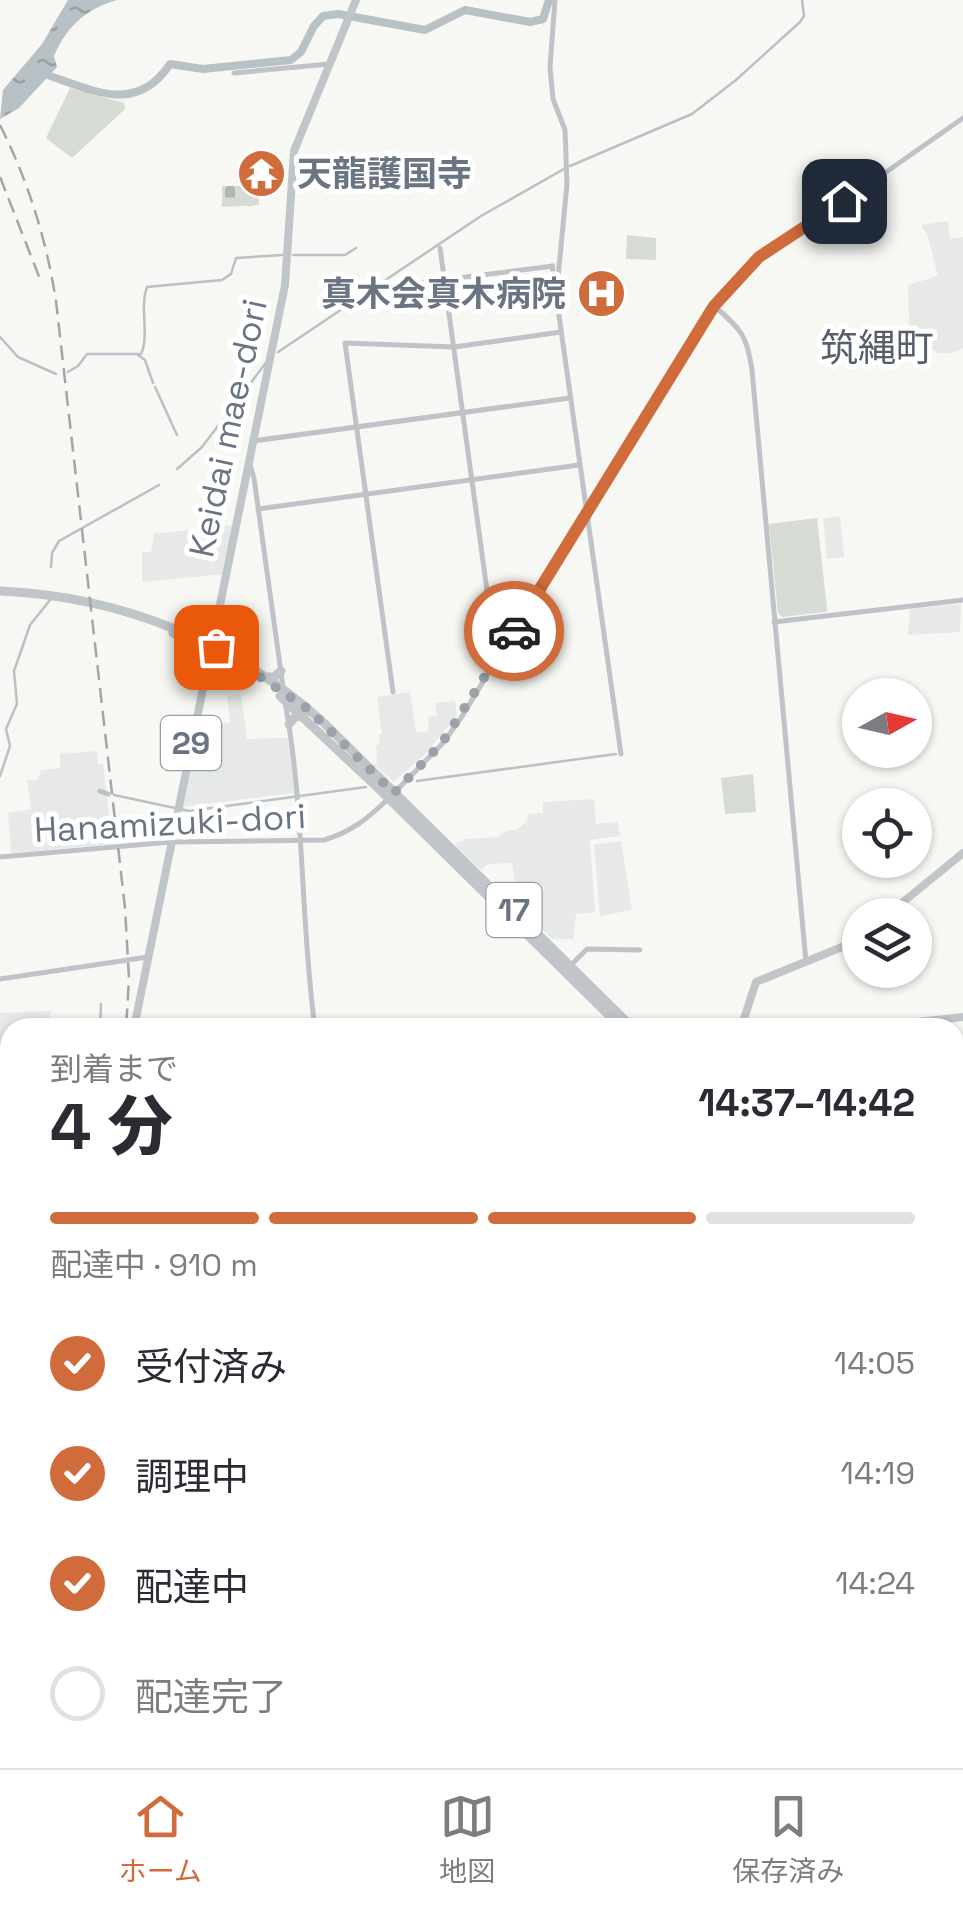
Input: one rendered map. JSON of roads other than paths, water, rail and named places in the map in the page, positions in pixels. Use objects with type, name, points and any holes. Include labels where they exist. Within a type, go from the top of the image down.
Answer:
[{"type":"highway","name":"17","points":[[0,594],[54,595],[152,620],[261,676],[623,1018]]},
{"type":"highway","name":"17","points":[[211,647],[324,723],[612,1018]]},
{"type":"highway","points":[[261,676],[274,677],[281,671]]},
{"type":"highway","points":[[289,724],[296,716],[306,718]]},
{"type":"main road","name":"Keidai mae-dori","points":[[136,1018],[271,358],[290,250],[294,151],[356,0]]},
{"type":"main road","points":[[908,898],[963,853]]},
{"type":"main road","points":[[745,1018],[756,982],[842,947]]},
{"type":"street","points":[[555,0],[550,36],[551,77],[554,103],[565,130],[567,172],[555,266],[557,301],[621,754]]},
{"type":"street","points":[[234,73],[329,64]]},
{"type":"street","name":"Hanamizuki-dori","points":[[0,857],[170,842],[300,842],[346,833],[365,822],[442,743],[714,306],[759,257],[963,118]]},
{"type":"street","points":[[440,248],[497,660]]},
{"type":"street","points":[[378,288],[555,266]]},
{"type":"street","points":[[714,306],[739,327],[748,344],[806,962]]},
{"type":"street","points":[[393,692],[345,342],[454,347],[561,332]]},
{"type":"street","points":[[254,442],[570,398]]},
{"type":"street","points":[[258,509],[580,465]]},
{"type":"street","points":[[248,467],[254,481],[298,788],[305,950],[314,1018]]},
{"type":"street","points":[[774,622],[963,600]]},
{"type":"street","points":[[570,966],[587,949],[640,950]]},
{"type":"street","points":[[0,980],[148,956]]},
{"type":"water","points":[[68,0],[117,0],[96,8],[71,27],[54,56],[57,67],[19,108],[0,119],[3,90],[42,44]]},
{"type":"waterway","points":[[41,73],[94,91],[126,94],[142,90],[170,64],[203,69],[291,60],[301,52],[323,16],[338,14],[425,30],[465,10],[530,22],[543,19],[549,0]]},
{"type":"waterway","points":[[570,166],[692,114],[800,22],[804,16],[802,0]]},
{"type":"waterway","points":[[278,352],[481,216],[564,169]]},
{"type":"waterway","points":[[293,255],[345,255],[356,248]]},
{"type":"waterway","points":[[68,372],[87,354],[141,354],[147,287],[222,280],[231,274],[236,258],[282,255]]},
{"type":"waterway","points":[[0,337],[18,357],[56,374]]},
{"type":"waterway","points":[[138,355],[145,360],[153,383]]},
{"type":"waterway","points":[[177,469],[202,447],[268,360]]},
{"type":"waterway","points":[[155,387],[177,435]]},
{"type":"waterway","points":[[51,567],[52,553],[59,541],[159,485]]},
{"type":"waterway","points":[[0,776],[10,746],[6,729],[17,704],[14,671],[30,625],[50,600]]},
{"type":"waterway","points":[[417,781],[616,754]]},
{"type":"waterway","points":[[114,795],[189,811],[366,787]]},
{"type":"waterway","points":[[100,791],[108,794]]},
{"type":"waterway","points":[[100,1018],[101,1004]]},
{"type":"railway","points":[[0,125],[35,210],[56,301],[125,908],[127,1018]]},
{"type":"railway","points":[[0,177],[42,284]]},
{"type":"place","name":"天龍護国寺","points":[[262,174]]},
{"type":"place","name":"真木会真木病院","points":[[601,294]]},
{"type":"district","name":"筑縄町","points":[[877,348]]}]
